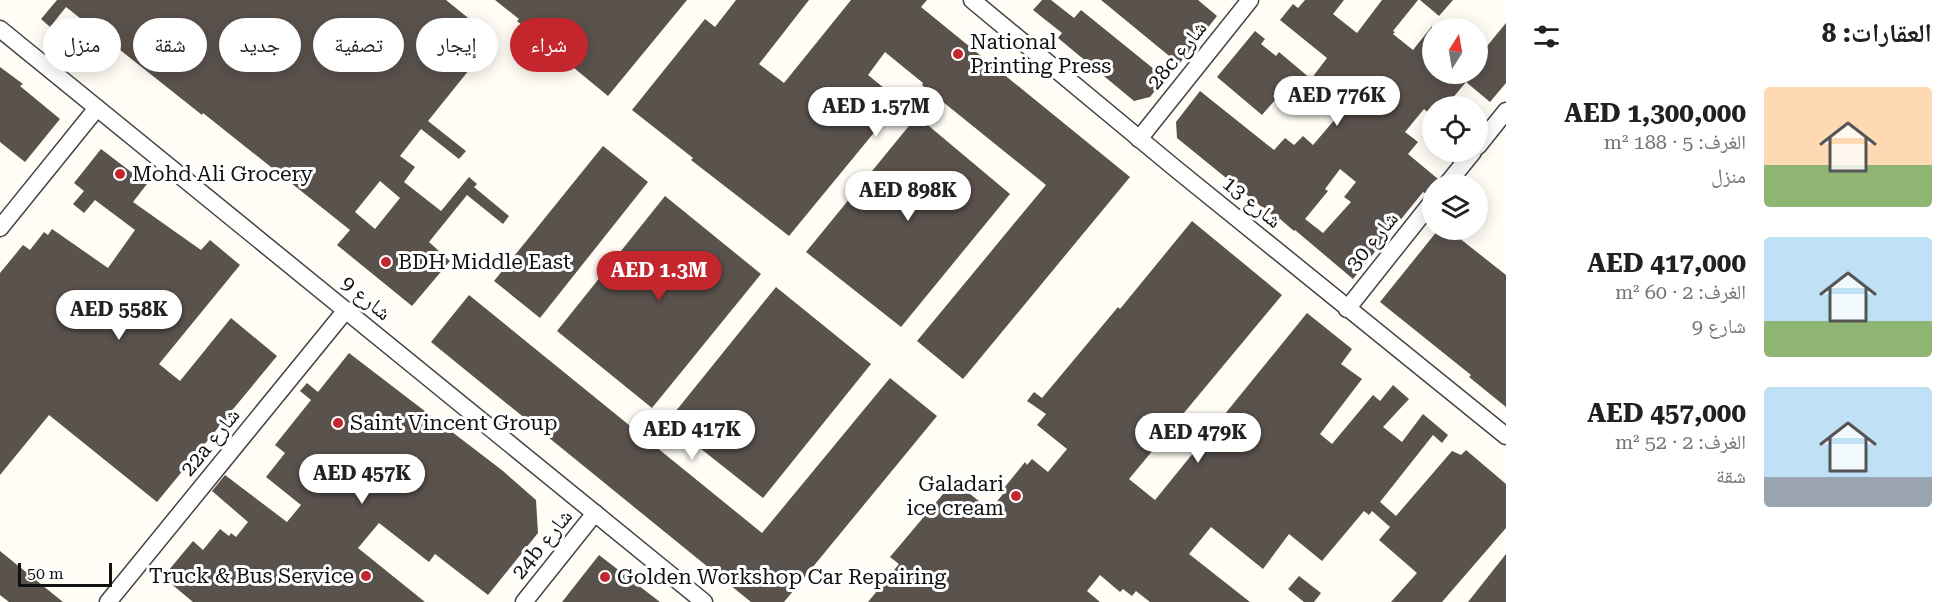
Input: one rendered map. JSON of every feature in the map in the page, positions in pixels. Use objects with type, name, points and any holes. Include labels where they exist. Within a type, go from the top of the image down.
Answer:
[{"type":"street","name":"شارع 13","points":[[972,0],[1347,309],[1506,436]]},
{"type":"street","name":"28c شارع","points":[[1139,139],[1250,0]]},
{"type":"street","name":"شارع 9","points":[[0,29],[704,602]]},
{"type":"street","points":[[0,228],[97,108]]},
{"type":"street","points":[[1488,134],[1506,111]]},
{"type":"street","points":[[1455,174],[1465,162]]},
{"type":"street","name":"شارع 30","points":[[1347,309],[1422,215]]},
{"type":"street","name":"22a شارع","points":[[108,602],[346,310]]},
{"type":"street","name":"24b شارع","points":[[524,602],[595,513]]},
{"type":"building","points":[[57,0],[446,0],[468,18],[416,18],[416,72],[467,72],[428,121],[466,151],[459,159],[421,129],[400,156],[415,167],[404,182],[441,211],[469,177],[477,184],[474,187],[509,216],[503,224],[467,195],[429,242],[450,261],[412,306],[337,245],[350,230],[148,72],[207,72],[207,18],[133,18],[133,60],[121,51],[121,18],[80,18],[66,7],[57,18],[43,18],[43,21],[41,19]],"holes":[[[380,181],[400,198],[375,229],[355,212]]]},
{"type":"building","points":[[495,0],[687,0],[608,96],[579,72],[588,72],[588,18],[518,18]]},
{"type":"building","points":[[736,0],[809,0],[759,64],[784,83],[851,0],[927,0],[921,7],[1130,177],[963,379],[917,341],[1046,185],[922,85],[923,83],[885,52],[868,75],[900,101],[789,236],[691,160],[693,158],[632,110],[705,19],[715,27]]},
{"type":"building","points":[[1042,0],[1051,0],[1074,18],[1081,10],[1165,78],[1150,97],[1134,101],[1058,38],[1062,33],[1033,10]]},
{"type":"building","points":[[1101,0],[1198,0],[1217,16],[1179,64]]},
{"type":"building","points":[[1305,0],[1344,0],[1333,14],[1357,33],[1382,0],[1418,0],[1393,34],[1413,50],[1422,39],[1422,84],[1464,84],[1454,96],[1422,96],[1422,111],[1405,132],[1418,142],[1408,154],[1432,174],[1422,174],[1422,193],[1353,279],[1295,230],[1280,219],[1279,221],[1177,138],[1176,122],[1200,91],[1274,150],[1285,138],[1294,145],[1303,136],[1313,145],[1336,118],[1287,80],[1273,96],[1276,99],[1262,115],[1217,77],[1255,31],[1265,39],[1261,44],[1276,56],[1279,52],[1311,79],[1327,58],[1280,20],[1293,4],[1298,8]],"holes":[[[1340,169],[1356,182],[1344,197],[1351,202],[1323,233],[1305,219],[1328,191],[1325,189]]]},
{"type":"building","points":[[1420,0],[1453,0],[1439,16]]},
{"type":"building","points":[[1506,23],[1506,83],[1490,102],[1488,96],[1483,96],[1468,84],[1488,84],[1488,45]]},
{"type":"building","points":[[0,67],[23,84],[20,86],[60,119],[25,162],[0,142]]},
{"type":"building","points":[[917,116],[1010,194],[901,327],[806,252]]},
{"type":"building","points":[[603,146],[648,182],[540,318],[494,281]]},
{"type":"building","points":[[101,149],[147,184],[133,202],[201,250],[210,240],[240,265],[159,364],[180,381],[231,318],[277,356],[229,414],[231,415],[157,502],[49,415],[0,475],[0,273],[23,245],[30,250],[44,232],[48,235],[52,229],[108,268],[135,230],[95,200],[84,213],[73,204],[84,191],[74,183]]},
{"type":"building","points":[[665,196],[761,274],[652,408],[557,331]]},
{"type":"building","points":[[1192,221],[1282,295],[1129,479],[1155,500],[1307,313],[1352,349],[1341,364],[1362,379],[1320,434],[1332,444],[1373,395],[1380,401],[1393,385],[1409,399],[1383,427],[1402,442],[1423,414],[1448,435],[1442,443],[1433,435],[1380,502],[1396,516],[1452,451],[1461,455],[1466,450],[1506,484],[1506,528],[1442,602],[1391,602],[1417,573],[1379,540],[1390,527],[1372,511],[1369,515],[1364,511],[1322,561],[1289,534],[1263,569],[1211,527],[1189,554],[1250,602],[1150,602],[1136,591],[1132,596],[1123,589],[1120,592],[1100,575],[1087,591],[1100,602],[868,602],[899,564],[890,557],[954,481],[990,510],[1003,494],[1000,493],[1025,462],[1027,465],[1032,459],[1048,472],[1067,449],[1037,425],[1046,414],[1027,401],[1034,392],[1042,398],[1118,307],[1120,309]]},
{"type":"building","points":[[1430,240],[1462,240],[1506,275],[1506,407],[1469,377],[1471,375],[1380,302]]},
{"type":"building","points":[[776,287],[871,364],[763,498],[667,422]]},
{"type":"building","points":[[469,295],[762,533],[890,378],[937,416],[784,602],[751,602],[431,342]]},
{"type":"building","points":[[349,353],[503,471],[536,500],[538,533],[488,595],[435,554],[429,562],[379,523],[358,548],[425,602],[193,602],[163,577],[193,541],[203,550],[220,529],[229,536],[231,533],[236,537],[248,522],[212,491],[225,475],[287,522],[301,505],[266,477],[285,453],[275,445],[311,400],[300,391],[307,383],[318,392]]},
{"type":"building","points":[[0,551],[63,602],[9,602],[0,595]]},
{"type":"building","points":[[1506,554],[1506,602],[1468,602]]},
{"type":"building","name":"Golden Workshop Car Repairing","points":[[599,555],[660,602],[562,602]]},
{"type":"building","points":[[1299,576],[1321,593],[1314,602],[1304,602],[1288,589]]},
{"type":"place","name":"National Printing Press","points":[[958,54]]},
{"type":"place","name":"Mohd Ali Grocery","points":[[120,174]]},
{"type":"place","name":"BDH Middle East","points":[[386,262]]},
{"type":"place","name":"Saint Vincent Group","points":[[338,423]]},
{"type":"place","name":"Galadari ice cream","points":[[1016,496]]},
{"type":"place","name":"Truck & Bus Service","points":[[366,576]]},
{"type":"place","name":"Golden Workshop Car Repairing","points":[[605,577]]}]
